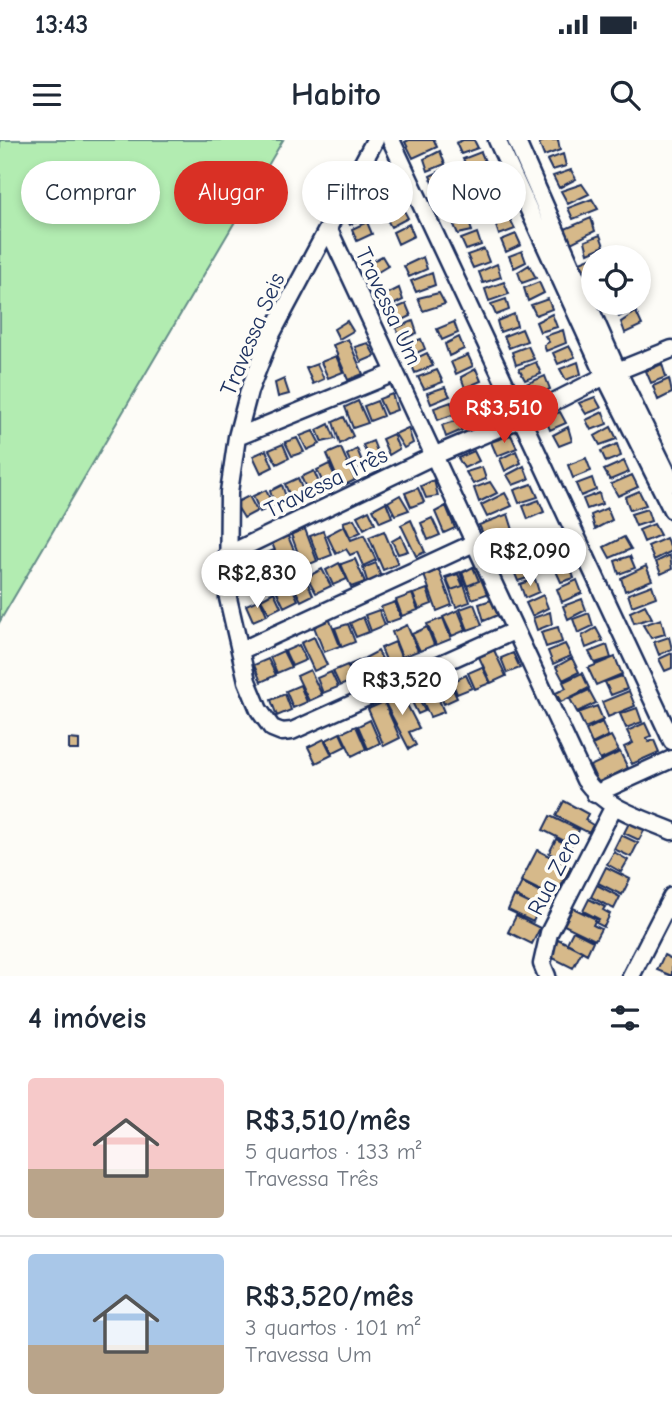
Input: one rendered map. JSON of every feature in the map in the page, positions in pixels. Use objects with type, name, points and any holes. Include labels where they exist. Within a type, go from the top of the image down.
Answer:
[{"type":"street","name":"Travessa Seis","points":[[375,140],[271,335],[249,391],[237,438],[229,492],[228,598],[247,681],[265,720],[282,732],[292,732],[514,631]]},
{"type":"street","points":[[391,140],[672,741]]},
{"type":"street","points":[[497,140],[612,374],[672,483]]},
{"type":"street","points":[[516,140],[612,374],[672,510]]},
{"type":"street","name":"Travessa Um","points":[[328,228],[514,631],[585,780],[595,794]]},
{"type":"street","name":"Travessa Três","points":[[228,555],[433,456],[672,349]]},
{"type":"street","points":[[237,438],[394,373]]},
{"type":"street","points":[[242,650],[474,543]]},
{"type":"street","points":[[595,794],[672,759]]},
{"type":"street","points":[[595,794],[614,806],[672,831]]},
{"type":"street","name":"Rua Zero","points":[[545,970],[549,933],[614,806]]},
{"type":"street","points":[[631,976],[672,896]]},
{"type":"green space","points":[[0,140],[283,140],[271,161],[174,161],[174,224],[234,224],[0,621]]},
{"type":"building","points":[[434,140],[437,147],[413,158],[405,142]]},
{"type":"building","points":[[474,140],[478,148],[461,154],[456,143]]},
{"type":"building","points":[[558,140],[560,150],[544,156],[539,143]]},
{"type":"building","points":[[440,151],[444,161],[427,161],[427,168],[424,159]]},
{"type":"building","points":[[481,152],[485,161],[464,161],[463,159]]},
{"type":"building","points":[[563,154],[566,166],[552,170],[547,160]]},
{"type":"building","points":[[571,170],[576,179],[559,188],[553,176]]},
{"type":"building","points":[[582,184],[589,194],[568,204],[561,191]]},
{"type":"building","points":[[592,199],[598,209],[573,219],[568,208]]},
{"type":"building","points":[[591,218],[595,231],[571,243],[565,229]]},
{"type":"building","points":[[368,224],[372,234],[357,241],[352,229]]},
{"type":"building","points":[[409,224],[414,236],[398,244],[393,232]]},
{"type":"building","points":[[469,224],[472,231],[458,234],[454,225]]},
{"type":"building","points":[[495,224],[512,224],[515,229],[499,235]]},
{"type":"building","points":[[477,233],[481,245],[466,250],[461,239]]},
{"type":"building","points":[[516,234],[521,245],[506,252],[501,240]]},
{"type":"building","points":[[600,235],[604,245],[586,245],[585,241]]},
{"type":"building","points":[[484,249],[489,262],[473,268],[467,255]]},
{"type":"building","points":[[522,251],[526,262],[514,268],[509,256]]},
{"type":"building","points":[[382,256],[388,266],[373,275],[369,263]]},
{"type":"building","points":[[423,257],[427,269],[409,277],[404,266]]},
{"type":"building","points":[[497,264],[501,277],[483,283],[479,272]]},
{"type":"building","points":[[529,265],[536,278],[522,283],[518,272]]},
{"type":"building","points":[[432,273],[435,285],[416,292],[411,281]]},
{"type":"building","points":[[504,282],[509,294],[489,301],[485,289]]},
{"type":"building","points":[[539,282],[544,293],[528,301],[524,288]]},
{"type":"building","points":[[399,288],[403,300],[387,308],[383,296]]},
{"type":"building","points":[[439,293],[445,304],[423,311],[418,298]]},
{"type":"building","points":[[506,299],[509,310],[496,315],[491,304]]},
{"type":"building","points":[[548,299],[552,309],[536,315],[531,305]]},
{"type":"building","points":[[406,304],[411,316],[395,324],[389,311]]},
{"type":"building","points":[[514,314],[517,326],[500,332],[497,321]]},
{"type":"building","points":[[552,314],[557,327],[540,332],[536,322]]},
{"type":"building","points":[[632,315],[637,315],[642,325],[625,333],[621,322]]},
{"type":"building","points":[[347,321],[353,331],[339,339],[334,329]]},
{"type":"building","points":[[413,321],[417,333],[401,340],[396,328]]},
{"type":"building","points":[[454,322],[458,333],[442,340],[437,329]]},
{"type":"building","points":[[522,329],[527,341],[509,348],[504,336]]},
{"type":"building","points":[[563,330],[566,343],[546,351],[544,345],[549,342],[545,336]]},
{"type":"building","points":[[459,337],[464,349],[449,356],[445,344]]},
{"type":"building","points":[[348,339],[363,374],[348,380],[333,345]]},
{"type":"building","points":[[421,339],[425,349],[408,357],[403,345]]},
{"type":"building","points":[[368,343],[375,356],[361,362],[355,347]]},
{"type":"building","points":[[528,346],[534,359],[516,365],[512,352]]},
{"type":"building","points":[[569,346],[575,357],[558,364],[553,353]]},
{"type":"building","points":[[427,353],[433,366],[415,373],[410,361]]},
{"type":"building","points":[[468,355],[473,366],[456,374],[451,362]]},
{"type":"building","points":[[336,356],[343,372],[328,378],[321,362]]},
{"type":"building","points":[[536,362],[541,374],[525,380],[519,369]]},
{"type":"building","points":[[578,362],[581,374],[566,380],[560,369]]},
{"type":"building","points":[[317,364],[324,379],[313,384],[306,368]]},
{"type":"building","points":[[662,364],[666,377],[651,383],[646,371]]},
{"type":"building","points":[[476,369],[481,381],[465,388],[461,377]]},
{"type":"building","points":[[437,370],[443,382],[424,389],[418,377]]},
{"type":"building","points":[[545,376],[550,389],[532,398],[526,384]]},
{"type":"building","points":[[284,379],[289,394],[278,397],[275,383]]},
{"type":"building","points":[[669,379],[672,393],[658,400],[653,386]]},
{"type":"building","points":[[445,387],[450,396],[431,404],[427,393]]},
{"type":"building","points":[[483,387],[486,399],[473,405],[468,394]]},
{"type":"building","points":[[392,394],[397,410],[386,414],[379,399]]},
{"type":"building","points":[[595,397],[601,408],[586,414],[579,403]]},
{"type":"building","points":[[358,401],[368,423],[353,428],[345,407]]},
{"type":"building","points":[[377,401],[383,416],[370,421],[364,406]]},
{"type":"building","points":[[451,402],[455,414],[438,420],[434,408]]},
{"type":"building","points":[[493,402],[499,414],[481,421],[477,408]]},
{"type":"building","points":[[560,412],[566,423],[550,430],[545,418]]},
{"type":"building","points":[[603,412],[607,424],[591,430],[586,420]]},
{"type":"building","points":[[344,417],[353,436],[340,444],[333,422]]},
{"type":"building","points":[[458,420],[462,430],[446,437],[442,425]]},
{"type":"building","points":[[329,424],[335,439],[322,442],[317,430]]},
{"type":"building","points":[[568,427],[572,441],[559,446],[553,435]]},
{"type":"building","points":[[611,427],[617,439],[600,445],[595,436]]},
{"type":"building","points":[[408,428],[413,443],[404,448],[395,434]]},
{"type":"building","points":[[313,431],[320,444],[307,450],[300,436]]},
{"type":"building","points":[[393,434],[399,449],[389,455],[382,439]]},
{"type":"building","points":[[511,435],[517,448],[497,456],[491,442]]},
{"type":"building","points":[[297,438],[304,452],[292,456],[285,442]]},
{"type":"building","points":[[373,441],[380,459],[371,464],[363,445]]},
{"type":"building","points":[[283,444],[289,458],[277,464],[269,450]]},
{"type":"building","points":[[617,444],[621,456],[606,462],[601,451]]},
{"type":"building","points":[[341,448],[355,480],[341,487],[327,454]]},
{"type":"building","points":[[357,449],[364,466],[354,470],[347,455]]},
{"type":"building","points":[[266,450],[273,467],[261,473],[253,456]]},
{"type":"building","points":[[474,451],[479,461],[464,468],[458,458]]},
{"type":"building","points":[[516,451],[521,463],[505,471],[500,459]]},
{"type":"building","points":[[586,458],[591,471],[573,478],[568,465]]},
{"type":"building","points":[[624,461],[629,472],[610,480],[604,470]]},
{"type":"building","points":[[329,464],[336,478],[323,483],[317,470]]},
{"type":"building","points":[[524,466],[529,479],[513,485],[507,475]]},
{"type":"building","points":[[482,467],[486,479],[473,484],[466,472]]},
{"type":"building","points":[[314,471],[320,485],[308,492],[301,477]]},
{"type":"building","points":[[632,475],[638,487],[618,496],[611,484]]},
{"type":"building","points":[[298,478],[304,494],[291,499],[285,484]]},
{"type":"building","points":[[592,478],[596,490],[581,496],[576,484]]},
{"type":"building","points":[[434,480],[438,496],[426,498],[421,486]]},
{"type":"building","points":[[490,482],[497,493],[479,502],[474,488]]},
{"type":"building","points":[[532,484],[538,497],[519,503],[514,490]]},
{"type":"building","points":[[282,485],[287,500],[275,506],[270,491]]},
{"type":"building","points":[[418,488],[424,502],[411,507],[405,493]]},
{"type":"building","points":[[266,490],[273,506],[260,512],[253,496]]},
{"type":"building","points":[[639,491],[646,505],[630,510],[625,497]]},
{"type":"building","points":[[505,493],[512,506],[487,517],[481,505]]},
{"type":"building","points":[[599,493],[602,504],[587,509],[583,499]]},
{"type":"building","points":[[400,495],[409,510],[395,515],[388,502]]},
{"type":"building","points":[[249,496],[257,511],[244,518],[235,503]]},
{"type":"building","points":[[539,500],[544,512],[528,519],[523,506]]},
{"type":"building","points":[[386,502],[392,517],[380,522],[373,509]]},
{"type":"building","points":[[446,506],[455,528],[444,533],[435,512]]},
{"type":"building","points":[[607,508],[612,520],[595,529],[591,515]]},
{"type":"building","points":[[647,509],[651,521],[636,526],[631,514]]},
{"type":"building","points":[[369,510],[375,523],[364,529],[357,516]]},
{"type":"building","points":[[508,514],[513,530],[486,540],[479,525]]},
{"type":"building","points":[[432,518],[440,535],[428,540],[421,523]]},
{"type":"building","points":[[354,519],[361,532],[350,537],[343,522]]},
{"type":"building","points":[[411,520],[425,552],[416,556],[401,525]]},
{"type":"building","points":[[654,524],[660,535],[644,542],[639,530]]},
{"type":"building","points":[[344,526],[351,540],[364,535],[376,560],[363,566],[357,552],[350,555],[346,549],[336,554],[327,535]]},
{"type":"building","points":[[305,529],[317,561],[303,567],[291,534]]},
{"type":"building","points":[[513,530],[519,543],[502,550],[497,537]]},
{"type":"building","points":[[323,531],[332,555],[319,560],[310,536]]},
{"type":"building","points":[[384,531],[398,564],[383,570],[369,537]]},
{"type":"building","points":[[555,532],[559,546],[544,551],[539,538]]},
{"type":"building","points":[[287,534],[301,567],[285,574],[271,541]]},
{"type":"building","points":[[401,536],[408,551],[398,554],[392,541]]},
{"type":"building","points":[[624,537],[631,549],[610,558],[604,547]]},
{"type":"building","points":[[666,538],[672,551],[654,560],[648,546]]},
{"type":"building","points":[[522,544],[529,559],[513,564],[510,559],[501,562],[496,557]]},
{"type":"building","points":[[561,549],[567,561],[551,567],[547,554]]},
{"type":"building","points":[[274,550],[282,567],[268,573],[260,556]]},
{"type":"building","points":[[670,555],[672,569],[661,574],[656,562]]},
{"type":"building","points":[[630,556],[635,568],[619,574],[615,561]]},
{"type":"building","points":[[257,558],[265,573],[252,580],[244,565]]},
{"type":"building","points":[[355,559],[365,582],[351,587],[341,564]]},
{"type":"building","points":[[339,563],[347,579],[333,585],[326,570]]},
{"type":"building","points":[[376,563],[382,580],[368,584],[363,568]]},
{"type":"building","points":[[529,563],[533,576],[518,581],[513,569]]},
{"type":"building","points":[[570,565],[574,578],[561,582],[556,571]]},
{"type":"building","points":[[476,566],[487,594],[472,599],[462,572]]},
{"type":"building","points":[[646,566],[652,580],[625,591],[621,578]]},
{"type":"building","points":[[473,567],[479,581],[467,586],[462,573]]},
{"type":"building","points":[[322,569],[331,586],[316,593],[307,577]]},
{"type":"building","points":[[439,570],[452,605],[437,611],[424,575]]},
{"type":"building","points":[[460,572],[470,602],[456,607],[445,577]]},
{"type":"building","points":[[458,574],[463,586],[451,590],[446,578]]},
{"type":"building","points":[[306,579],[313,595],[301,601],[293,585]]},
{"type":"building","points":[[535,579],[539,592],[525,598],[520,584]]},
{"type":"building","points":[[577,580],[582,593],[562,602],[557,589]]},
{"type":"building","points":[[291,585],[298,600],[284,607],[277,592]]},
{"type":"building","points":[[652,585],[656,597],[632,606],[628,594]]},
{"type":"building","points":[[427,589],[432,604],[419,609],[413,594]]},
{"type":"building","points":[[274,592],[281,607],[269,613],[261,599]]},
{"type":"building","points":[[412,594],[418,610],[402,616],[396,600]]},
{"type":"building","points":[[543,595],[548,608],[532,616],[526,603]]},
{"type":"building","points":[[260,599],[267,615],[253,621],[246,605]]},
{"type":"building","points":[[582,599],[586,610],[568,619],[563,606]]},
{"type":"building","points":[[491,600],[498,615],[484,621],[479,604]]},
{"type":"building","points":[[395,602],[401,618],[387,623],[381,607]]},
{"type":"building","points":[[474,604],[482,625],[468,630],[460,609]]},
{"type":"building","points":[[645,605],[652,618],[634,623],[630,612]]},
{"type":"building","points":[[379,610],[385,625],[371,631],[365,615]]},
{"type":"building","points":[[458,610],[466,630],[452,636],[443,617]]},
{"type":"building","points":[[550,612],[552,624],[537,630],[533,618]]},
{"type":"building","points":[[589,613],[593,626],[578,633],[573,619]]},
{"type":"building","points":[[363,617],[369,632],[356,637],[350,623]]},
{"type":"building","points":[[329,618],[340,646],[324,652],[313,624]]},
{"type":"building","points":[[443,618],[451,639],[436,645],[427,624]]},
{"type":"building","points":[[661,619],[665,634],[651,638],[643,625]]},
{"type":"building","points":[[348,624],[355,642],[342,647],[335,628]]},
{"type":"building","points":[[407,625],[418,651],[402,657],[392,632]]},
{"type":"building","points":[[427,627],[434,645],[420,651],[412,634]]},
{"type":"building","points":[[558,627],[562,642],[546,647],[541,632]]},
{"type":"building","points":[[596,628],[603,641],[586,648],[582,636]]},
{"type":"building","points":[[314,637],[327,665],[314,671],[301,643]]},
{"type":"building","points":[[669,637],[672,649],[659,655],[654,642]]},
{"type":"building","points":[[395,642],[402,659],[388,665],[381,648]]},
{"type":"building","points":[[565,644],[571,656],[553,664],[548,651]]},
{"type":"building","points":[[299,645],[306,660],[292,666],[285,651]]},
{"type":"building","points":[[607,645],[611,658],[595,663],[589,652]]},
{"type":"building","points":[[494,650],[506,676],[491,683],[479,657]]},
{"type":"building","points":[[283,651],[291,667],[277,673],[270,657]]},
{"type":"building","points":[[378,651],[385,665],[373,672],[365,658]]},
{"type":"building","points":[[513,653],[520,668],[507,673],[501,658]]},
{"type":"building","points":[[672,653],[672,668],[665,671],[659,659]]},
{"type":"building","points":[[615,657],[622,674],[596,685],[588,668]]},
{"type":"building","points":[[572,658],[579,672],[563,680],[556,667]]},
{"type":"building","points":[[268,659],[276,675],[261,682],[254,665]]},
{"type":"building","points":[[363,659],[369,674],[356,680],[349,665]]},
{"type":"building","points":[[347,665],[354,680],[340,686],[333,671]]},
{"type":"building","points":[[482,667],[490,683],[475,689],[468,673]]},
{"type":"building","points":[[310,670],[322,695],[309,701],[297,676]]},
{"type":"building","points":[[331,672],[338,687],[323,693],[317,678]]},
{"type":"building","points":[[582,673],[589,688],[561,702],[556,693],[566,688],[563,682]]},
{"type":"building","points":[[466,675],[472,688],[457,694],[452,682]]},
{"type":"building","points":[[622,676],[627,689],[611,695],[605,682]]},
{"type":"building","points":[[431,681],[444,712],[430,717],[416,687]]},
{"type":"building","points":[[449,681],[457,698],[444,704],[436,687]]},
{"type":"building","points":[[300,685],[307,702],[293,708],[286,691]]},
{"type":"building","points":[[589,690],[596,703],[577,712],[570,699]]},
{"type":"building","points":[[400,691],[419,728],[409,732],[416,745],[409,749],[383,699]]},
{"type":"building","points":[[629,691],[635,706],[608,717],[602,702]]},
{"type":"building","points":[[285,694],[291,710],[277,716],[271,700]]},
{"type":"building","points":[[417,695],[425,711],[418,714],[410,698]]},
{"type":"building","points":[[384,702],[400,738],[384,746],[368,709]]},
{"type":"building","points":[[597,706],[603,720],[585,728],[578,713]]},
{"type":"building","points":[[637,708],[642,722],[626,728],[620,714]]},
{"type":"building","points":[[370,720],[380,743],[368,749],[358,726]]},
{"type":"building","points":[[602,722],[608,736],[592,744],[586,730]]},
{"type":"building","points":[[645,723],[651,736],[646,738],[649,742],[654,740],[659,752],[632,764],[624,747],[633,743],[627,731]]},
{"type":"building","points":[[356,726],[366,749],[352,756],[341,733]]},
{"type":"building","points":[[340,733],[346,746],[332,753],[326,740]]},
{"type":"building","points":[[611,736],[619,751],[600,760],[592,745]]},
{"type":"building","points":[[69,739],[79,740],[79,750],[69,750]]},
{"type":"building","points":[[324,739],[332,755],[316,763],[308,747]]},
{"type":"building","points":[[620,752],[628,768],[598,783],[590,766]]},
{"type":"building","points":[[564,801],[588,814],[585,820],[593,825],[589,833],[556,816]]},
{"type":"building","points":[[550,816],[579,830],[572,845],[543,830]]},
{"type":"building","points":[[631,819],[646,827],[639,840],[624,833]]},
{"type":"building","points":[[621,835],[638,843],[631,857],[614,849]]},
{"type":"building","points":[[556,839],[571,846],[564,861],[549,853]]},
{"type":"building","points":[[537,850],[571,867],[555,898],[521,881]]},
{"type":"building","points":[[614,852],[628,860],[621,872],[607,864]]},
{"type":"building","points":[[606,867],[630,879],[622,895],[598,883]]},
{"type":"building","points":[[522,882],[546,895],[540,909],[515,896]]},
{"type":"building","points":[[597,885],[620,897],[614,909],[591,897]]},
{"type":"building","points":[[514,896],[539,908],[533,922],[508,910]]},
{"type":"building","points":[[589,899],[605,907],[603,910],[610,914],[604,927],[596,923],[599,919],[583,911]]},
{"type":"building","points":[[573,908],[596,919],[593,925],[601,929],[595,940],[564,925]]},
{"type":"building","points":[[516,916],[540,928],[532,944],[508,932]]},
{"type":"building","points":[[573,931],[593,941],[587,954],[567,943]]},
{"type":"building","points":[[558,939],[582,951],[573,968],[549,956]]},
{"type":"building","points":[[664,955],[672,959],[672,976],[657,970]]}]
